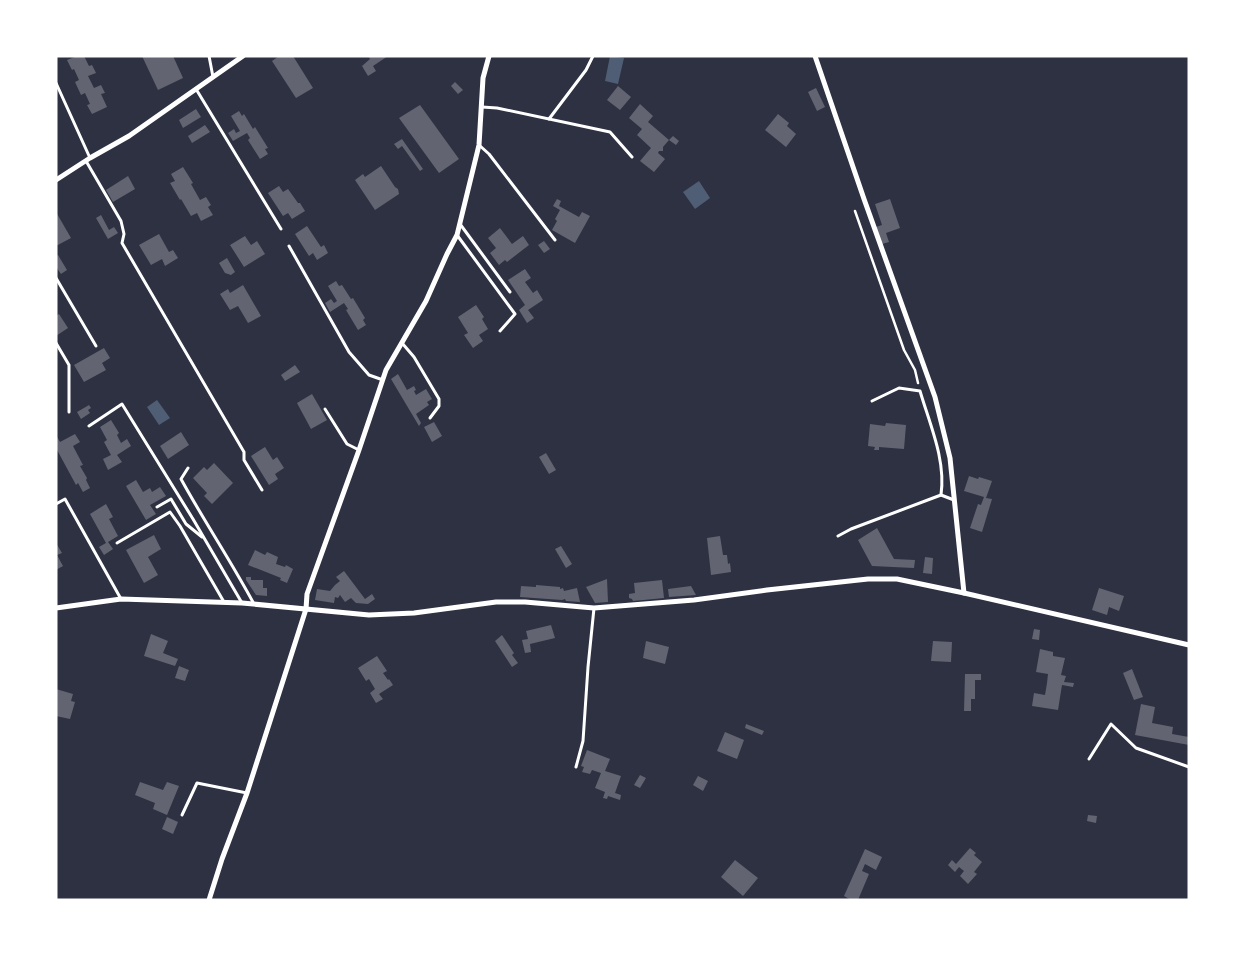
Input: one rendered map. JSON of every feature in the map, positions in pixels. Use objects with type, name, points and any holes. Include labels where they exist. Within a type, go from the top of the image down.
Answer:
[{"type":"street","points":[[56,180],[129,136],[243,56]]},
{"type":"street","points":[[209,900],[247,793],[306,609],[306,594],[386,370],[426,301],[457,235],[479,144],[483,78],[489,56]]},
{"type":"street","points":[[815,56],[935,396],[950,458],[964,593]]},
{"type":"street","points":[[56,608],[121,599],[242,603],[369,615],[414,613],[496,602],[525,602],[594,608],[694,600],[868,579],[897,580],[964,593],[1189,646]]},
{"type":"lane","points":[[208,56],[213,77]]},
{"type":"lane","points":[[549,119],[586,70],[593,56]]},
{"type":"lane","points":[[56,83],[88,160],[121,222],[124,234],[122,243],[244,452],[244,460],[262,490]]},
{"type":"lane","points":[[196,89],[281,229]]},
{"type":"lane","points":[[481,106],[610,132],[632,157]]},
{"type":"lane","points":[[479,144],[489,154],[555,240]]},
{"type":"lane","points":[[460,224],[510,292]]},
{"type":"lane","points":[[457,235],[515,314],[500,331]]},
{"type":"lane","points":[[289,246],[349,352],[369,375],[383,380]]},
{"type":"lane","points":[[56,278],[96,346]]},
{"type":"lane","points":[[402,342],[414,357],[440,399],[439,406],[430,418]]},
{"type":"lane","points":[[56,344],[69,365],[69,412]]},
{"type":"lane","points":[[872,401],[898,388],[920,391],[940,457],[943,481],[941,495]]},
{"type":"lane","points":[[89,426],[122,404],[242,603]]},
{"type":"lane","points":[[325,409],[347,444],[359,450]]},
{"type":"lane","points":[[188,468],[181,479],[254,604]]},
{"type":"lane","points":[[838,536],[851,529],[941,495],[955,500]]},
{"type":"lane","points":[[56,504],[65,499],[121,599]]},
{"type":"lane","points":[[157,507],[171,499],[186,524],[204,539]]},
{"type":"lane","points":[[117,543],[170,512],[224,603]]},
{"type":"lane","points":[[576,767],[583,741],[594,608]]},
{"type":"lane","points":[[1088,759],[1111,724],[1136,748],[1189,767]]},
{"type":"lane","points":[[182,815],[197,783],[247,793]]},
{"type":"path","points":[[855,210],[904,350],[915,370],[920,391]]},
{"type":"water","points":[[610,56],[624,58],[618,84],[605,81]]},
{"type":"water","points":[[699,181],[710,198],[695,209],[683,192]]},
{"type":"water","points":[[157,400],[170,418],[159,425],[147,407]]},
{"type":"building","points":[[77,56],[84,56],[89,66],[92,65],[96,73],[88,76],[94,88],[101,85],[105,93],[101,94],[107,107],[92,114],[87,105],[90,104],[85,93],[81,95],[75,82],[79,80],[74,69],[72,70],[67,60]]},
{"type":"building","points":[[142,56],[173,56],[183,78],[158,90]]},
{"type":"building","points":[[279,56],[293,56],[313,88],[296,98],[272,61]]},
{"type":"building","points":[[368,56],[388,56],[373,66],[376,71],[368,76],[362,66],[370,59]]},
{"type":"building","points":[[455,82],[463,90],[458,94],[451,86]]},
{"type":"building","points":[[618,86],[631,97],[620,110],[607,100]]},
{"type":"building","points":[[816,88],[825,107],[817,111],[808,92]]},
{"type":"building","points":[[640,104],[653,116],[648,122],[669,140],[663,147],[663,151],[658,153],[665,159],[654,172],[640,161],[651,148],[637,135],[642,129],[629,118]]},
{"type":"building","points":[[420,105],[459,159],[439,173],[399,118]]},
{"type":"building","points":[[196,109],[201,117],[183,128],[179,120]]},
{"type":"building","points":[[239,111],[242,116],[244,114],[253,129],[255,127],[268,148],[265,149],[268,154],[260,159],[248,140],[250,138],[247,133],[233,141],[228,133],[234,129],[236,133],[240,131],[231,116]]},
{"type":"building","points":[[778,114],[789,123],[787,126],[796,134],[786,147],[765,130]]},
{"type":"building","points":[[205,125],[210,132],[192,143],[188,136]]},
{"type":"building","points":[[673,136],[679,141],[676,145],[669,140]]},
{"type":"building","points":[[402,139],[423,169],[420,171],[402,146],[398,149],[394,144]]},
{"type":"building","points":[[381,166],[398,189],[399,194],[375,210],[355,180],[363,174],[365,177]]},
{"type":"building","points":[[183,167],[193,183],[191,184],[200,200],[206,197],[211,205],[208,207],[213,215],[201,221],[197,213],[191,216],[170,183],[175,181],[171,174]]},
{"type":"building","points":[[128,176],[135,189],[113,202],[106,190]]},
{"type":"building","points":[[279,186],[283,192],[288,189],[305,211],[292,219],[288,213],[283,216],[268,193]]},
{"type":"building","points":[[557,199],[561,201],[559,206],[579,217],[582,212],[590,216],[575,243],[552,230],[560,210],[553,206]]},
{"type":"building","points":[[890,199],[900,228],[886,233],[889,242],[882,244],[876,227],[882,225],[875,204]]},
{"type":"building","points":[[56,212],[71,238],[56,246]]},
{"type":"building","points":[[101,215],[109,230],[114,227],[118,233],[108,239],[96,218]]},
{"type":"building","points":[[307,226],[321,247],[324,245],[328,253],[317,260],[313,253],[309,256],[295,234]]},
{"type":"building","points":[[500,228],[512,244],[523,236],[529,245],[507,262],[505,260],[499,265],[490,253],[496,248],[488,238]]},
{"type":"building","points":[[159,234],[169,252],[173,250],[178,258],[165,266],[162,259],[151,265],[139,245]]},
{"type":"building","points":[[245,236],[251,245],[257,241],[265,254],[244,267],[230,245]]},
{"type":"building","points":[[544,241],[550,249],[544,253],[538,245]]},
{"type":"building","points":[[58,255],[67,270],[61,274],[56,267],[56,256]]},
{"type":"building","points":[[227,258],[235,272],[231,275],[225,273],[219,263]]},
{"type":"building","points":[[525,269],[531,278],[525,282],[533,293],[537,290],[543,300],[528,310],[534,318],[527,323],[519,310],[525,305],[508,280]]},
{"type":"building","points":[[336,281],[339,286],[342,285],[351,299],[353,298],[365,318],[363,320],[366,325],[358,330],[344,303],[330,312],[325,303],[331,299],[334,303],[337,301],[328,286]]},
{"type":"building","points":[[243,285],[261,316],[248,323],[238,306],[230,310],[220,294],[228,289],[230,293]]},
{"type":"building","points":[[476,305],[484,317],[482,319],[488,329],[479,335],[483,341],[473,348],[464,335],[468,333],[458,317]]},
{"type":"building","points":[[59,314],[68,328],[56,336],[56,316]]},
{"type":"building","points":[[104,348],[110,358],[102,363],[106,370],[84,382],[74,365]]},
{"type":"building","points":[[295,365],[300,372],[285,381],[281,375]]},
{"type":"building","points":[[398,374],[407,390],[414,386],[416,395],[426,389],[432,399],[427,402],[429,405],[416,414],[421,423],[419,426],[391,379]]},
{"type":"building","points":[[312,394],[327,420],[311,429],[297,403]]},
{"type":"building","points":[[89,405],[91,408],[88,410],[90,413],[81,419],[77,412]]},
{"type":"building","points":[[111,420],[119,433],[117,435],[121,443],[127,439],[131,446],[117,455],[122,462],[108,470],[103,459],[111,455],[104,442],[107,440],[100,427]]},
{"type":"building","points":[[434,422],[442,436],[432,442],[424,427]]},
{"type":"building","points":[[886,423],[906,425],[904,449],[879,447],[879,450],[874,450],[875,447],[868,446],[870,424],[885,426]]},
{"type":"building","points":[[181,432],[189,445],[168,459],[160,446]]},
{"type":"building","points":[[75,434],[80,442],[73,446],[83,465],[80,466],[90,488],[83,492],[78,483],[76,485],[56,448],[56,435],[60,442]]},
{"type":"building","points":[[265,447],[273,460],[277,457],[284,468],[275,474],[278,479],[269,485],[251,456]]},
{"type":"building","points":[[546,453],[556,470],[549,474],[539,457]]},
{"type":"building","points":[[214,463],[233,483],[212,504],[204,496],[207,493],[193,478],[204,467],[207,470]]},
{"type":"building","points":[[969,476],[992,481],[986,498],[992,499],[982,532],[970,528],[978,504],[981,505],[984,497],[964,491]]},
{"type":"building","points":[[136,480],[143,492],[150,488],[152,492],[160,487],[166,496],[150,505],[156,514],[146,520],[126,486]]},
{"type":"building","points":[[106,504],[113,517],[109,519],[118,536],[108,542],[113,549],[104,555],[99,547],[106,543],[90,514]]},
{"type":"building","points":[[877,528],[894,559],[915,560],[914,568],[872,566],[858,540]]},
{"type":"building","points":[[154,535],[161,549],[148,557],[158,575],[144,583],[126,550]]},
{"type":"building","points":[[720,536],[723,555],[727,555],[731,572],[711,575],[707,538]]},
{"type":"building","points":[[56,543],[62,553],[57,555],[63,566],[56,570]]},
{"type":"building","points":[[561,546],[572,564],[566,568],[555,549]]},
{"type":"building","points":[[255,550],[265,555],[267,552],[278,557],[276,564],[285,567],[286,565],[293,569],[287,583],[280,580],[281,578],[248,565]]},
{"type":"building","points":[[925,557],[933,558],[932,574],[923,573]]},
{"type":"building","points":[[344,571],[365,599],[372,594],[375,599],[368,604],[356,603],[351,598],[345,602],[340,595],[338,598],[335,597],[334,603],[315,600],[317,589],[330,591],[340,581],[336,577]]},
{"type":"building","points":[[246,577],[251,577],[251,580],[263,580],[263,588],[267,588],[267,596],[256,595]]},
{"type":"building","points":[[607,579],[608,602],[595,603],[586,587]]},
{"type":"building","points":[[662,580],[664,598],[633,601],[629,598],[629,594],[635,593],[634,583]]},
{"type":"building","points":[[536,585],[560,587],[564,591],[577,588],[580,602],[566,601],[565,599],[520,597],[521,586],[536,587]]},
{"type":"building","points":[[691,586],[696,595],[669,597],[668,589]]},
{"type":"building","points":[[1099,588],[1124,596],[1119,611],[1109,607],[1107,615],[1092,610]]},
{"type":"building","points":[[551,625],[555,638],[530,644],[531,652],[525,653],[522,640],[528,639],[526,631]]},
{"type":"building","points":[[1034,629],[1040,630],[1039,640],[1032,639]]},
{"type":"building","points":[[151,634],[168,641],[163,653],[178,659],[175,666],[144,656]]},
{"type":"building","points":[[502,635],[518,663],[512,667],[495,641]]},
{"type":"building","points":[[646,641],[669,647],[665,664],[643,658]]},
{"type":"building","points":[[933,641],[952,642],[951,662],[931,661]]},
{"type":"building","points":[[1040,649],[1053,652],[1053,656],[1065,658],[1061,675],[1066,676],[1064,682],[1074,683],[1073,687],[1062,685],[1058,710],[1032,706],[1034,693],[1045,695],[1047,683],[1048,674],[1036,672]]},
{"type":"building","points":[[377,656],[387,671],[383,673],[393,685],[379,694],[383,699],[376,703],[370,693],[375,689],[369,679],[366,681],[358,668]]},
{"type":"building","points":[[179,666],[189,670],[185,681],[175,678]]},
{"type":"building","points":[[1132,669],[1143,697],[1134,700],[1123,673]]},
{"type":"building","points":[[965,674],[981,674],[981,680],[975,680],[975,699],[971,699],[971,711],[964,711]]},
{"type":"building","points":[[56,689],[73,694],[71,701],[75,702],[70,719],[56,716]]},
{"type":"building","points":[[1141,704],[1155,707],[1152,723],[1173,727],[1172,734],[1189,737],[1189,745],[1135,735]]},
{"type":"building","points":[[746,724],[764,731],[762,735],[745,728]]},
{"type":"building","points":[[725,732],[744,740],[737,759],[717,751]]},
{"type":"building","points":[[587,750],[610,759],[605,771],[621,776],[615,793],[621,795],[620,800],[608,796],[607,799],[603,798],[605,792],[595,788],[601,773],[592,770],[590,774],[582,772],[584,767],[581,766]]},
{"type":"building","points":[[640,775],[646,778],[640,788],[634,785]]},
{"type":"building","points":[[698,776],[708,781],[703,791],[693,785]]},
{"type":"building","points":[[140,782],[163,790],[167,782],[179,786],[167,815],[153,809],[155,803],[135,795]]},
{"type":"building","points":[[1088,815],[1097,816],[1096,823],[1087,821]]},
{"type":"building","points":[[167,817],[178,822],[173,834],[162,829]]},
{"type":"building","points":[[970,848],[976,853],[974,855],[982,862],[974,872],[977,874],[968,884],[960,876],[964,871],[959,867],[955,872],[948,865],[952,860],[956,864]]},
{"type":"building","points":[[865,849],[882,857],[876,870],[865,864],[862,871],[869,874],[858,900],[851,900],[844,896]]},
{"type":"building","points":[[735,860],[758,878],[743,896],[721,877]]}]
